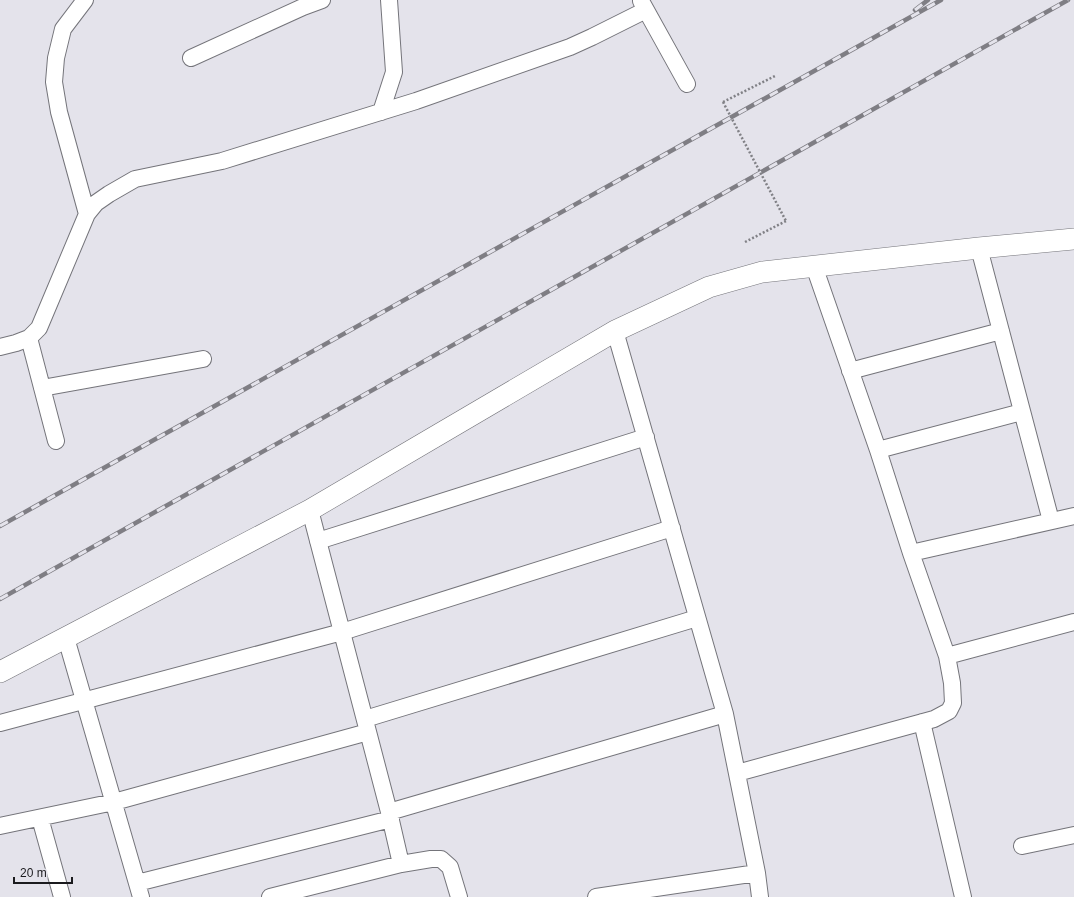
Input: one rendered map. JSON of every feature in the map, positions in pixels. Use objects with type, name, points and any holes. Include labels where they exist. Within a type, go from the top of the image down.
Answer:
[{"type":"street","points":[[85,0],[63,29],[56,58],[54,82],[59,112],[87,214]]},
{"type":"street","points":[[191,58],[303,7],[322,0]]},
{"type":"street","points":[[381,112],[394,72],[389,0]]},
{"type":"street","points":[[0,347],[29,338],[39,328],[87,214],[96,203],[135,179],[222,161],[416,102],[570,47],[592,37],[643,5],[687,84]]},
{"type":"street","points":[[0,672],[310,510],[615,331],[709,287],[762,272],[1074,239]]},
{"type":"street","points":[[979,248],[1051,521]]},
{"type":"street","points":[[737,773],[934,719],[949,710],[953,703],[952,683],[947,656],[814,266]]},
{"type":"street","points":[[615,331],[725,714],[760,897]]},
{"type":"street","points":[[850,372],[1001,331]]},
{"type":"street","points":[[29,338],[56,441]]},
{"type":"street","points":[[42,388],[203,359]]},
{"type":"street","points":[[878,450],[1022,412]]},
{"type":"street","points":[[318,541],[646,437]]},
{"type":"street","points":[[310,510],[390,815],[401,864]]},
{"type":"street","points":[[911,553],[1074,516]]},
{"type":"street","points":[[0,723],[342,632],[672,528]]},
{"type":"street","points":[[0,826],[114,802],[366,726],[698,618]]},
{"type":"street","points":[[947,656],[1074,622]]},
{"type":"street","points":[[66,638],[139,890],[725,714]]},
{"type":"street","points":[[922,722],[963,897]]},
{"type":"street","points":[[40,818],[62,897]]},
{"type":"street","points":[[1022,846],[1074,835]]},
{"type":"street","points":[[270,897],[401,864],[431,858],[441,859],[450,867],[459,897]]},
{"type":"street","points":[[596,897],[756,873]]},
{"type":"path","points":[[745,242],[786,221],[723,102],[775,76]]},
{"type":"railway","points":[[915,10],[928,0]]},
{"type":"railway","points":[[0,526],[941,0]]},
{"type":"railway","points":[[0,599],[1068,0]]}]
